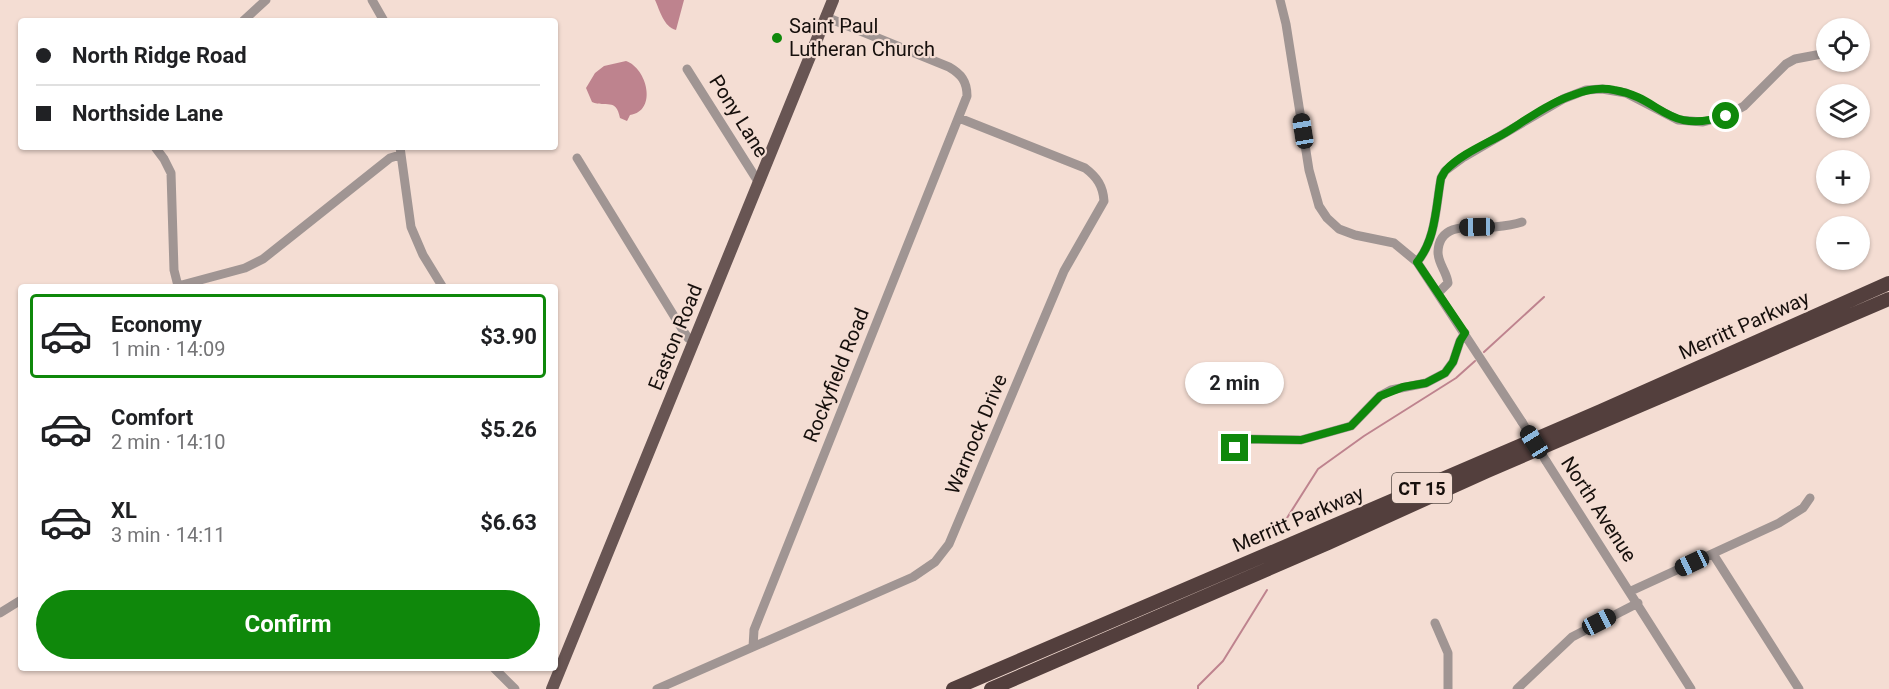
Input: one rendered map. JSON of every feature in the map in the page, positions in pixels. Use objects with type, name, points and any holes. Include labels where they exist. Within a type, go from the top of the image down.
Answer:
[{"type":"highway","name":"Merritt Parkway","points":[[953,689],[1601,411],[1889,283]]},
{"type":"highway","name":"Merritt Parkway","points":[[991,689],[1328,543],[1487,471],[1889,299]]},
{"type":"main road","name":"Easton Road","points":[[552,689],[833,0]]},
{"type":"street","points":[[246,18],[266,0]]},
{"type":"street","points":[[372,0],[382,18]]},
{"type":"street","name":"North Avenue","points":[[1280,0],[1286,24],[1312,189],[1319,206],[1327,218],[1339,229],[1355,235],[1394,243],[1417,262],[1631,591],[1691,689]]},
{"type":"street","name":"Rockyfield Road","points":[[753,646],[753,630],[959,118],[967,93],[965,81],[958,73],[942,64],[826,17]]},
{"type":"street","points":[[1417,262],[1424,254],[1431,237],[1441,178],[1445,171],[1464,157],[1563,99],[1586,90],[1614,90],[1636,98],[1678,120],[1703,122],[1726,116],[1744,106],[1786,64],[1816,55]]},
{"type":"street","name":"Pony Lane","points":[[687,69],[759,183]]},
{"type":"street","name":"Warnock Drive","points":[[657,689],[907,580],[926,569],[942,555],[949,544],[1064,271],[1104,201],[1099,181],[1085,168],[959,118]]},
{"type":"street","points":[[157,150],[171,173],[174,270],[178,284]]},
{"type":"street","points":[[185,284],[245,268],[263,259],[400,151],[411,227],[423,255],[441,284]]},
{"type":"street","points":[[578,160],[682,329],[694,342]]},
{"type":"street","points":[[1438,293],[1448,283],[1438,253],[1445,235],[1458,227],[1495,226],[1522,222]]},
{"type":"street","points":[[1235,448],[1245,439],[1301,440],[1351,426],[1380,396],[1403,387],[1426,383],[1445,373],[1453,362],[1465,333]]},
{"type":"street","points":[[1631,591],[1779,523],[1803,508],[1810,498]]},
{"type":"street","points":[[1713,554],[1799,689]]},
{"type":"street","points":[[0,613],[18,602]]},
{"type":"street","points":[[1517,689],[1575,635],[1638,603]]},
{"type":"street","points":[[1435,623],[1448,653],[1448,689]]},
{"type":"street","points":[[497,671],[515,689]]},
{"type":"shaded area","points":[[655,0],[684,0],[676,30],[665,22]]},
{"type":"shaded area","points":[[626,61],[633,65],[644,80],[647,98],[639,112],[630,115],[627,121],[620,118],[613,105],[592,102],[586,88],[595,73],[604,66]]},
{"type":"waterway","points":[[1484,352],[1544,297]]},
{"type":"waterway","points":[[1280,529],[1318,469],[1364,436],[1456,378],[1475,361]]},
{"type":"waterway","points":[[1198,689],[1198,686],[1223,661],[1267,590]]},
{"type":"place","name":"Saint Paul Lutheran Church","points":[[777,38]]},
{"type":"route","points":[[1235,448],[1245,439],[1301,440],[1351,426],[1380,396],[1391,390],[1426,383],[1438,378],[1450,368],[1465,333],[1417,262],[1424,254],[1431,237],[1441,178],[1445,171],[1464,157],[1563,99],[1586,90],[1602,89],[1626,93],[1686,122],[1703,122],[1726,116]]}]
